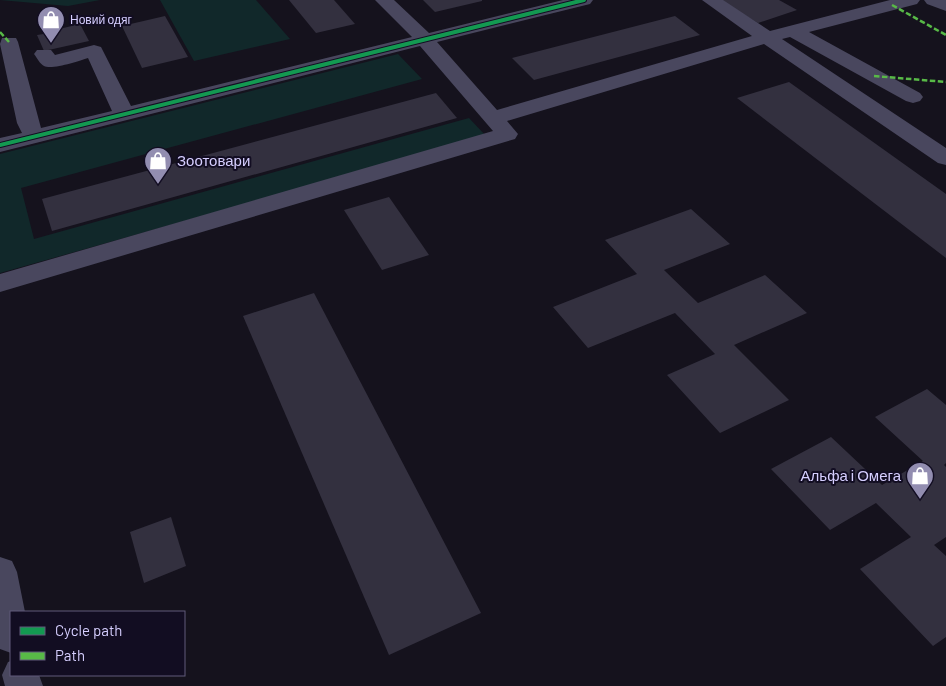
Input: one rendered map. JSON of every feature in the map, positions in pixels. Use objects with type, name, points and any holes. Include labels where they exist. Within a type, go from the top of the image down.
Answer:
[{"type":"street","points":[[0,283],[507,134],[424,38],[384,0]]},
{"type":"street","points":[[0,145],[424,38],[584,0]]},
{"type":"street","points":[[711,0],[946,158]]},
{"type":"street","points":[[493,118],[766,38],[911,0]]},
{"type":"street","points":[[933,0],[946,6]]},
{"type":"street","points":[[792,31],[913,97]]},
{"type":"street","points":[[10,42],[28,123],[34,136]]},
{"type":"street","points":[[44,54],[50,62],[93,43],[124,114]]},
{"type":"street","points":[[0,572],[10,630]]},
{"type":"green space","points":[[0,0],[100,0],[68,6]]},
{"type":"green space","points":[[160,0],[256,0],[290,39],[194,61]]},
{"type":"green space","points":[[398,54],[422,79],[21,188],[34,239],[469,118],[486,136],[0,273],[0,154]]},
{"type":"building","points":[[289,0],[334,0],[355,24],[316,33]]},
{"type":"building","points":[[423,0],[482,0],[482,1],[435,12]]},
{"type":"building","points":[[720,0],[779,0],[797,10],[758,23]]},
{"type":"building","points":[[165,16],[188,57],[142,68],[122,26]]},
{"type":"building","points":[[675,16],[700,35],[534,80],[512,58]]},
{"type":"building","points":[[80,24],[89,41],[44,51],[37,35],[57,32],[55,30]]},
{"type":"building","points":[[789,82],[946,194],[946,258],[737,98]]},
{"type":"building","points":[[436,93],[457,118],[52,231],[42,199]]},
{"type":"building","points":[[389,197],[429,255],[382,270],[344,210]]},
{"type":"building","points":[[691,209],[730,244],[664,270],[698,303],[765,275],[807,313],[734,345],[789,400],[720,433],[667,375],[715,354],[675,313],[588,348],[553,307],[637,274],[605,240]]},
{"type":"building","points":[[314,293],[481,613],[389,655],[243,316]]},
{"type":"building","points":[[927,389],[946,405],[946,463],[944,465],[946,467],[946,537],[934,545],[946,556],[946,637],[933,646],[860,569],[911,537],[876,503],[830,530],[771,469],[831,437],[882,485],[923,461],[875,417]]},
{"type":"building","points":[[171,517],[186,566],[144,583],[130,532]]},
{"type":"marked path","points":[[892,5],[946,35]]},
{"type":"marked path","points":[[0,32],[9,42]]},
{"type":"marked path","points":[[874,76],[946,82]]},
{"type":"cycle path","points":[[0,145],[584,0]]},
{"type":"place","name":"Новий одяг","points":[[51,44]]},
{"type":"place","name":"Зоотовари","points":[[158,185]]},
{"type":"place","name":"Альфа і Омега","points":[[920,500]]}]
